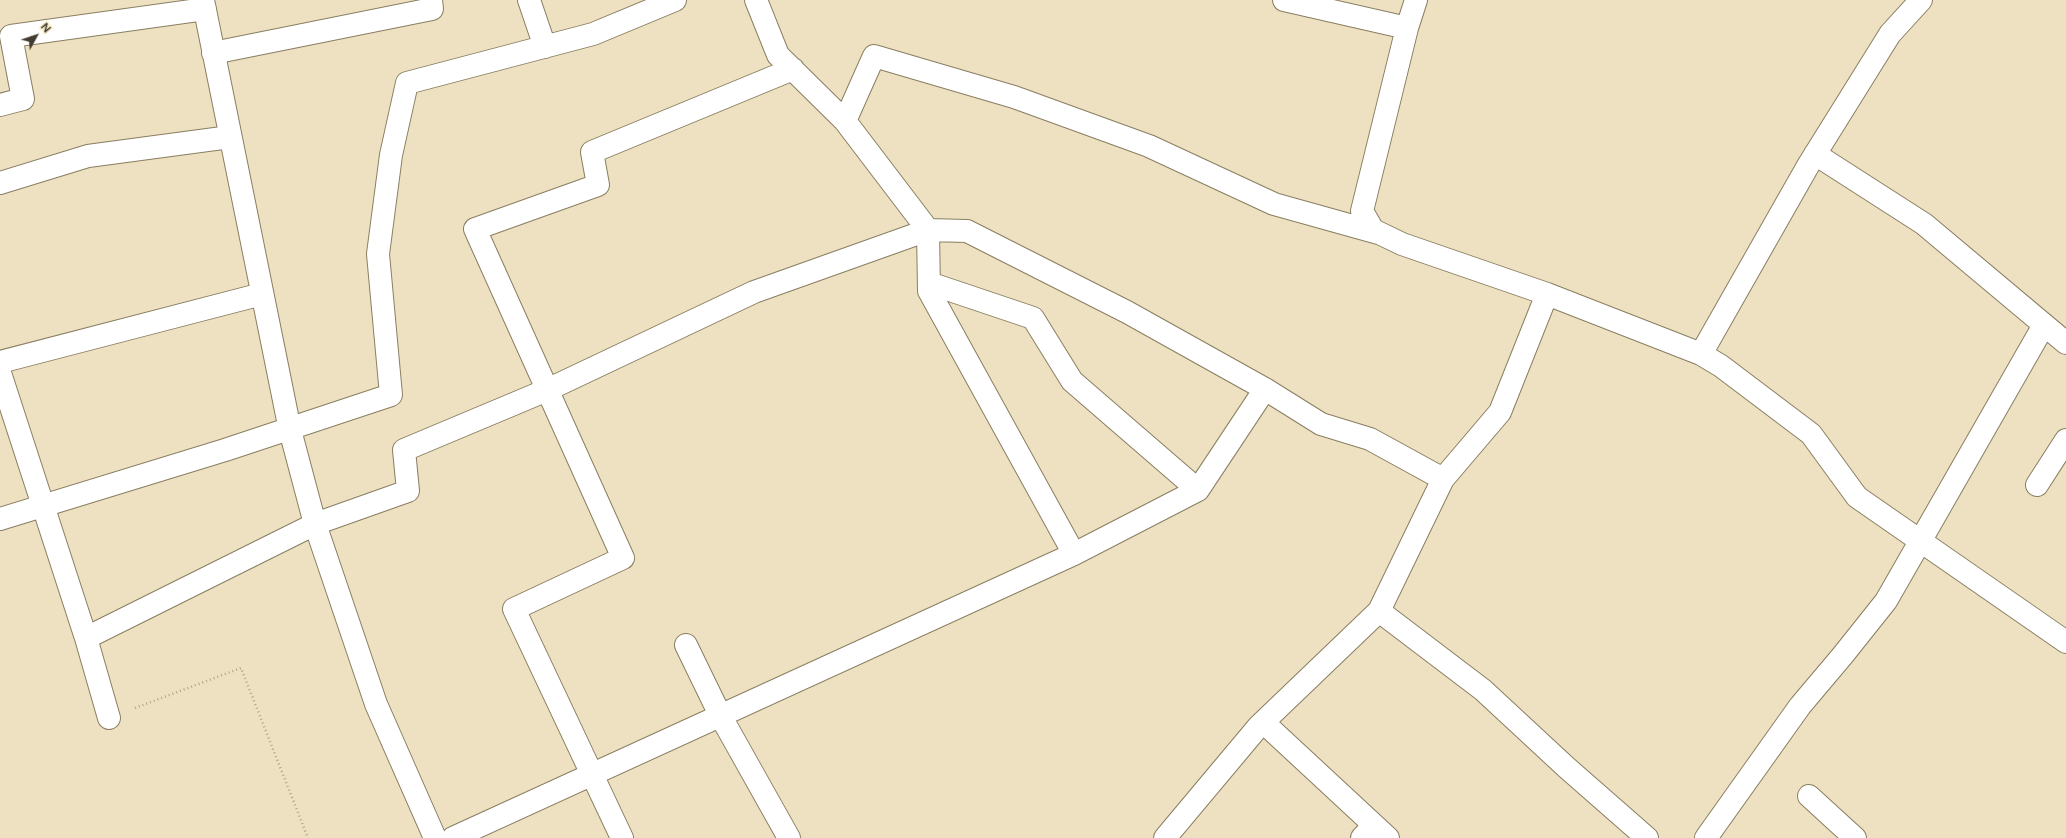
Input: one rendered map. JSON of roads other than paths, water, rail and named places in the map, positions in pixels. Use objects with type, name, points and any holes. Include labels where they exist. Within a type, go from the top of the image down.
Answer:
[{"type":"street","points":[[213,53],[432,9],[431,0]]},
{"type":"street","points":[[529,0],[545,47]]},
{"type":"street","points":[[0,519],[290,430],[391,395],[378,254],[391,155],[407,83],[593,34],[675,0]]},
{"type":"street","points":[[756,0],[778,55],[845,121],[928,230],[929,291],[1074,554]]},
{"type":"street","points":[[1284,0],[1407,28]]},
{"type":"street","points":[[1416,0],[1407,28],[1362,211],[1373,230],[1402,244],[1547,294],[1701,354],[1721,366],[1811,434],[1857,497],[2065,640]]},
{"type":"street","points":[[1701,354],[1816,154],[1890,34],[1921,0]]},
{"type":"street","points":[[0,105],[23,100],[11,36],[204,5],[290,430],[316,524],[376,704],[435,838]]},
{"type":"street","points":[[845,121],[874,56],[1014,97],[1149,146],[1274,204],[1378,233]]},
{"type":"street","points":[[622,838],[514,609],[623,558],[475,229],[598,185],[592,152],[793,70]]},
{"type":"street","points":[[0,183],[88,156],[230,137]]},
{"type":"street","points":[[1816,154],[1924,224],[2066,343]]},
{"type":"street","points":[[86,638],[316,524],[408,491],[404,450],[547,390],[754,292],[928,230],[967,231],[1127,312],[1265,389],[1321,424],[1370,439],[1443,479]]},
{"type":"street","points":[[929,283],[1033,318],[1072,381],[1198,490]]},
{"type":"street","points":[[0,362],[262,294]]},
{"type":"street","points":[[1165,838],[1263,722],[1379,611],[1443,479],[1500,412],[1547,294]]},
{"type":"street","points":[[1706,838],[1800,706],[1886,601],[2044,325]]},
{"type":"street","points":[[0,373],[86,638],[109,718]]},
{"type":"street","points":[[453,838],[1074,554],[1198,490],[1265,389]]},
{"type":"street","points":[[2037,485],[2066,440]]},
{"type":"street","points":[[1379,611],[1483,690],[1566,767],[1647,838]]},
{"type":"street","points":[[686,645],[720,715],[789,838]]},
{"type":"street","points":[[1263,722],[1375,834]]},
{"type":"street","points":[[1810,796],[1855,838]]}]
